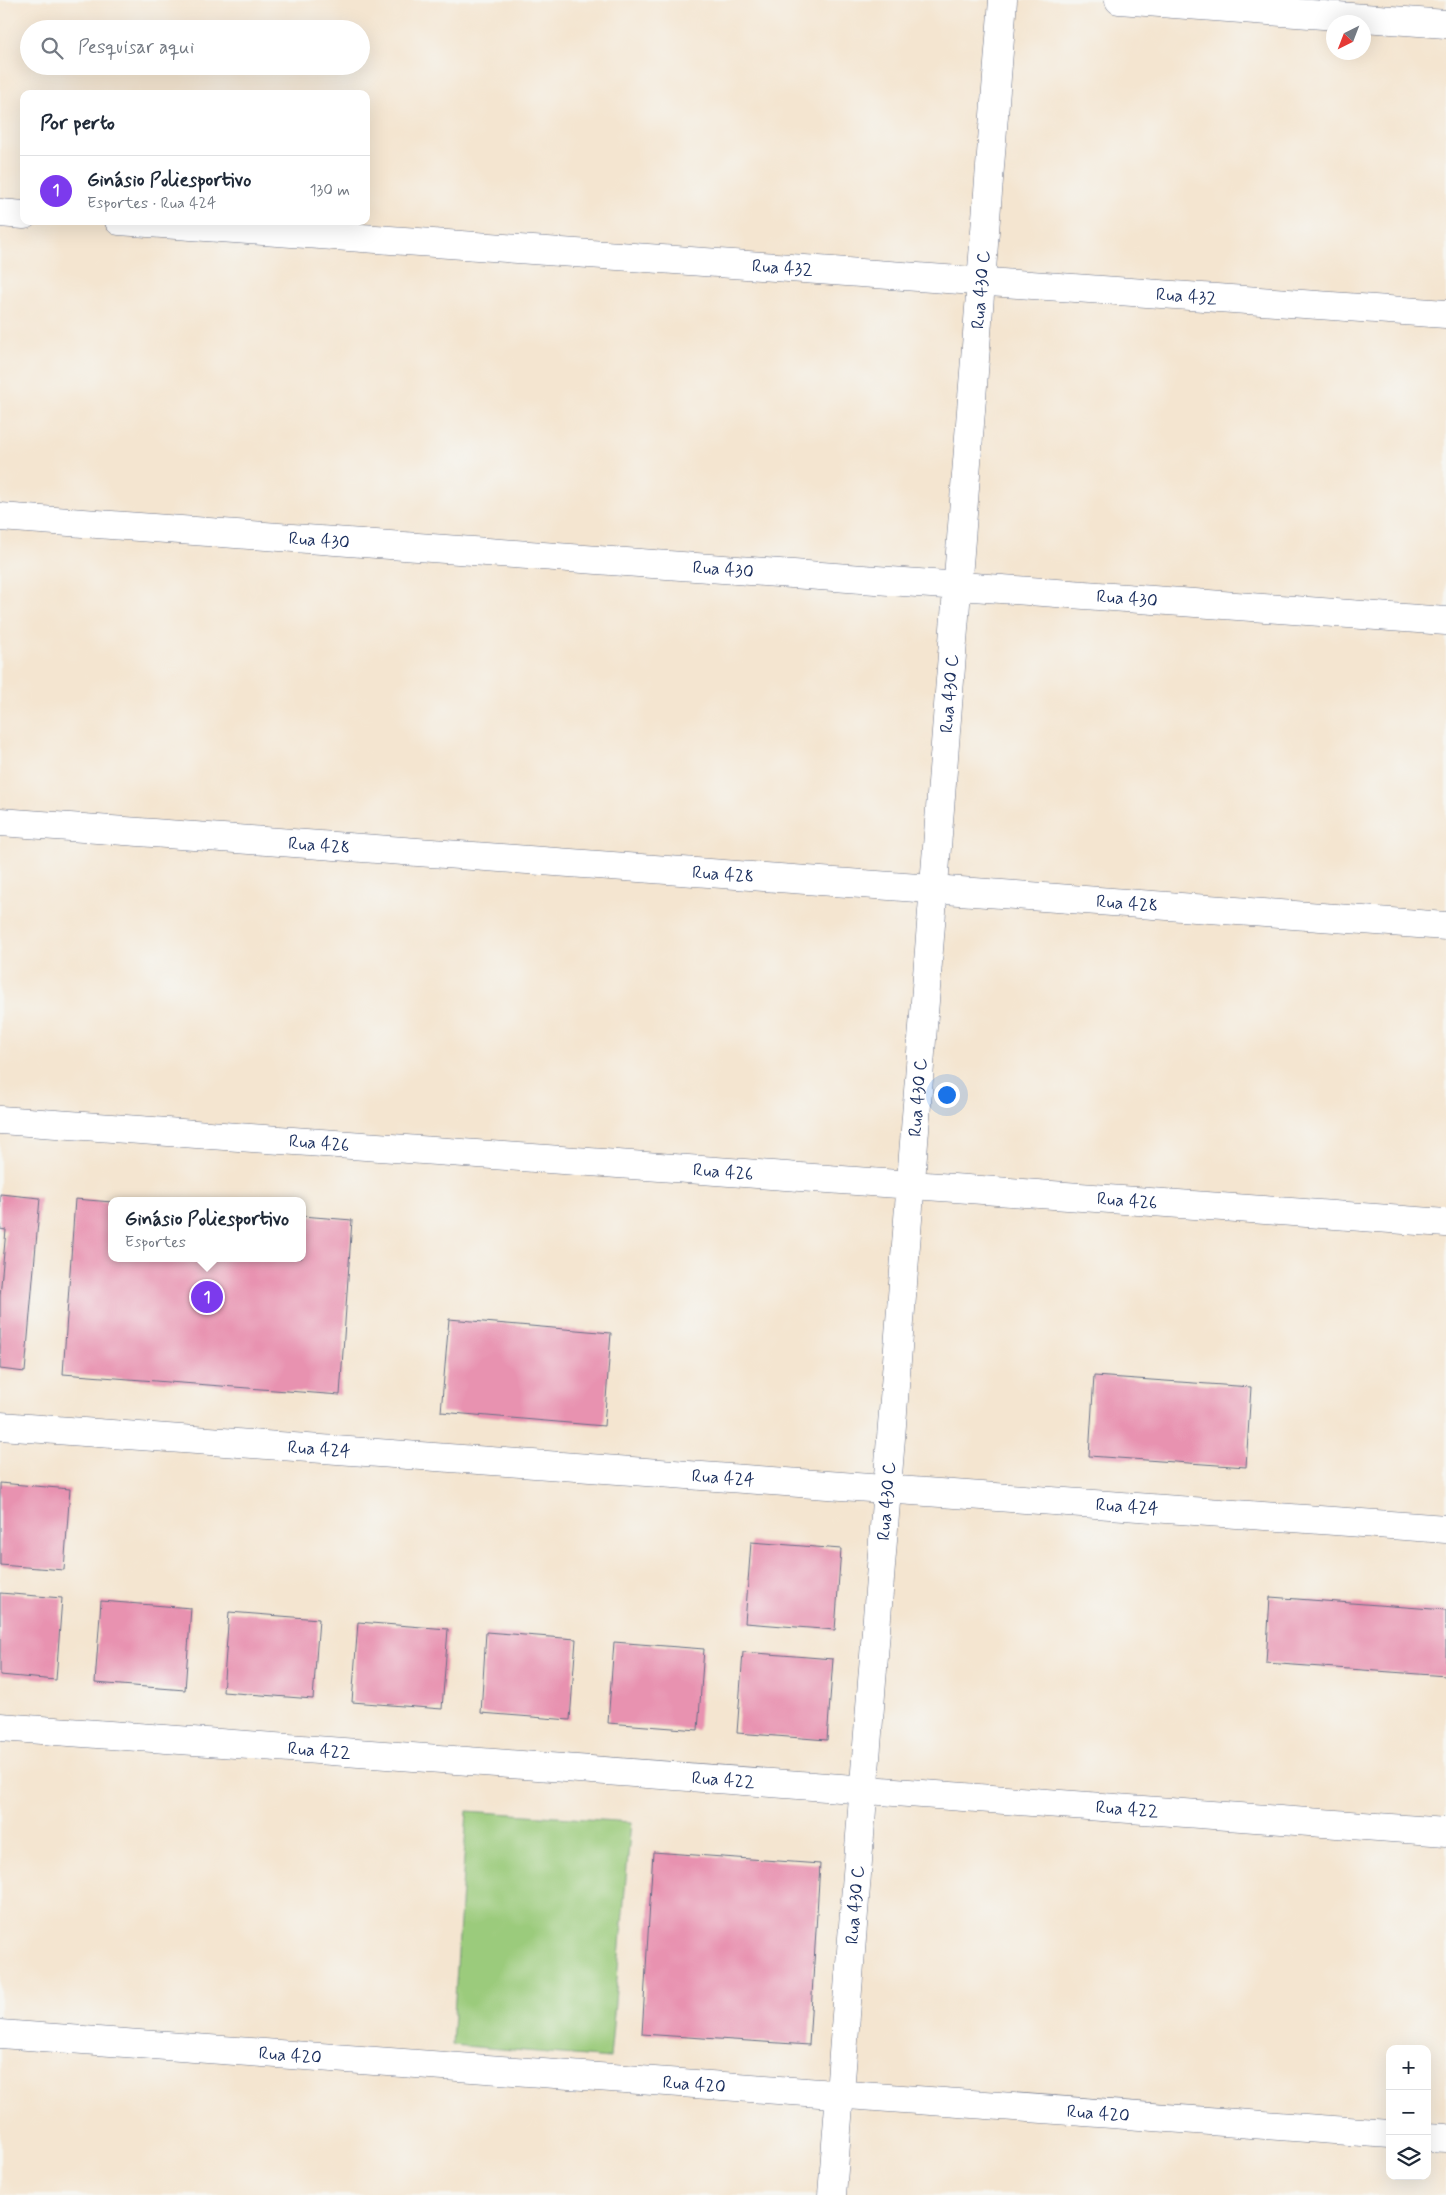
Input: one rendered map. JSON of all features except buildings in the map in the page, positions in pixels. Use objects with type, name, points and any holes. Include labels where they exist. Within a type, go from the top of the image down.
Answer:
[{"type":"street","name":"Rua 430 C","points":[[832,2195],[1003,0]]},
{"type":"street","points":[[1119,0],[1446,24]]},
{"type":"street","points":[[0,213],[20,215]]},
{"type":"street","name":"Rua 432","points":[[176,225],[1446,314]]},
{"type":"street","name":"Rua 430","points":[[0,516],[1446,621]]},
{"type":"street","name":"Rua 428","points":[[0,822],[1446,926]]},
{"type":"street","name":"Rua 426","points":[[0,1120],[1446,1223]]},
{"type":"street","name":"Rua 424","points":[[0,1426],[1446,1529]]},
{"type":"street","name":"Rua 422","points":[[0,1727],[1446,1832]]},
{"type":"street","name":"Rua 420","points":[[0,2034],[1386,2134]]},
{"type":"street","points":[[1431,2137],[1446,2138]]},
{"type":"green space","points":[[467,1811],[631,1822],[610,2058],[452,2045]]},
{"type":"place","name":"Ginásio Poliesportivo","points":[[207,1297]]}]
